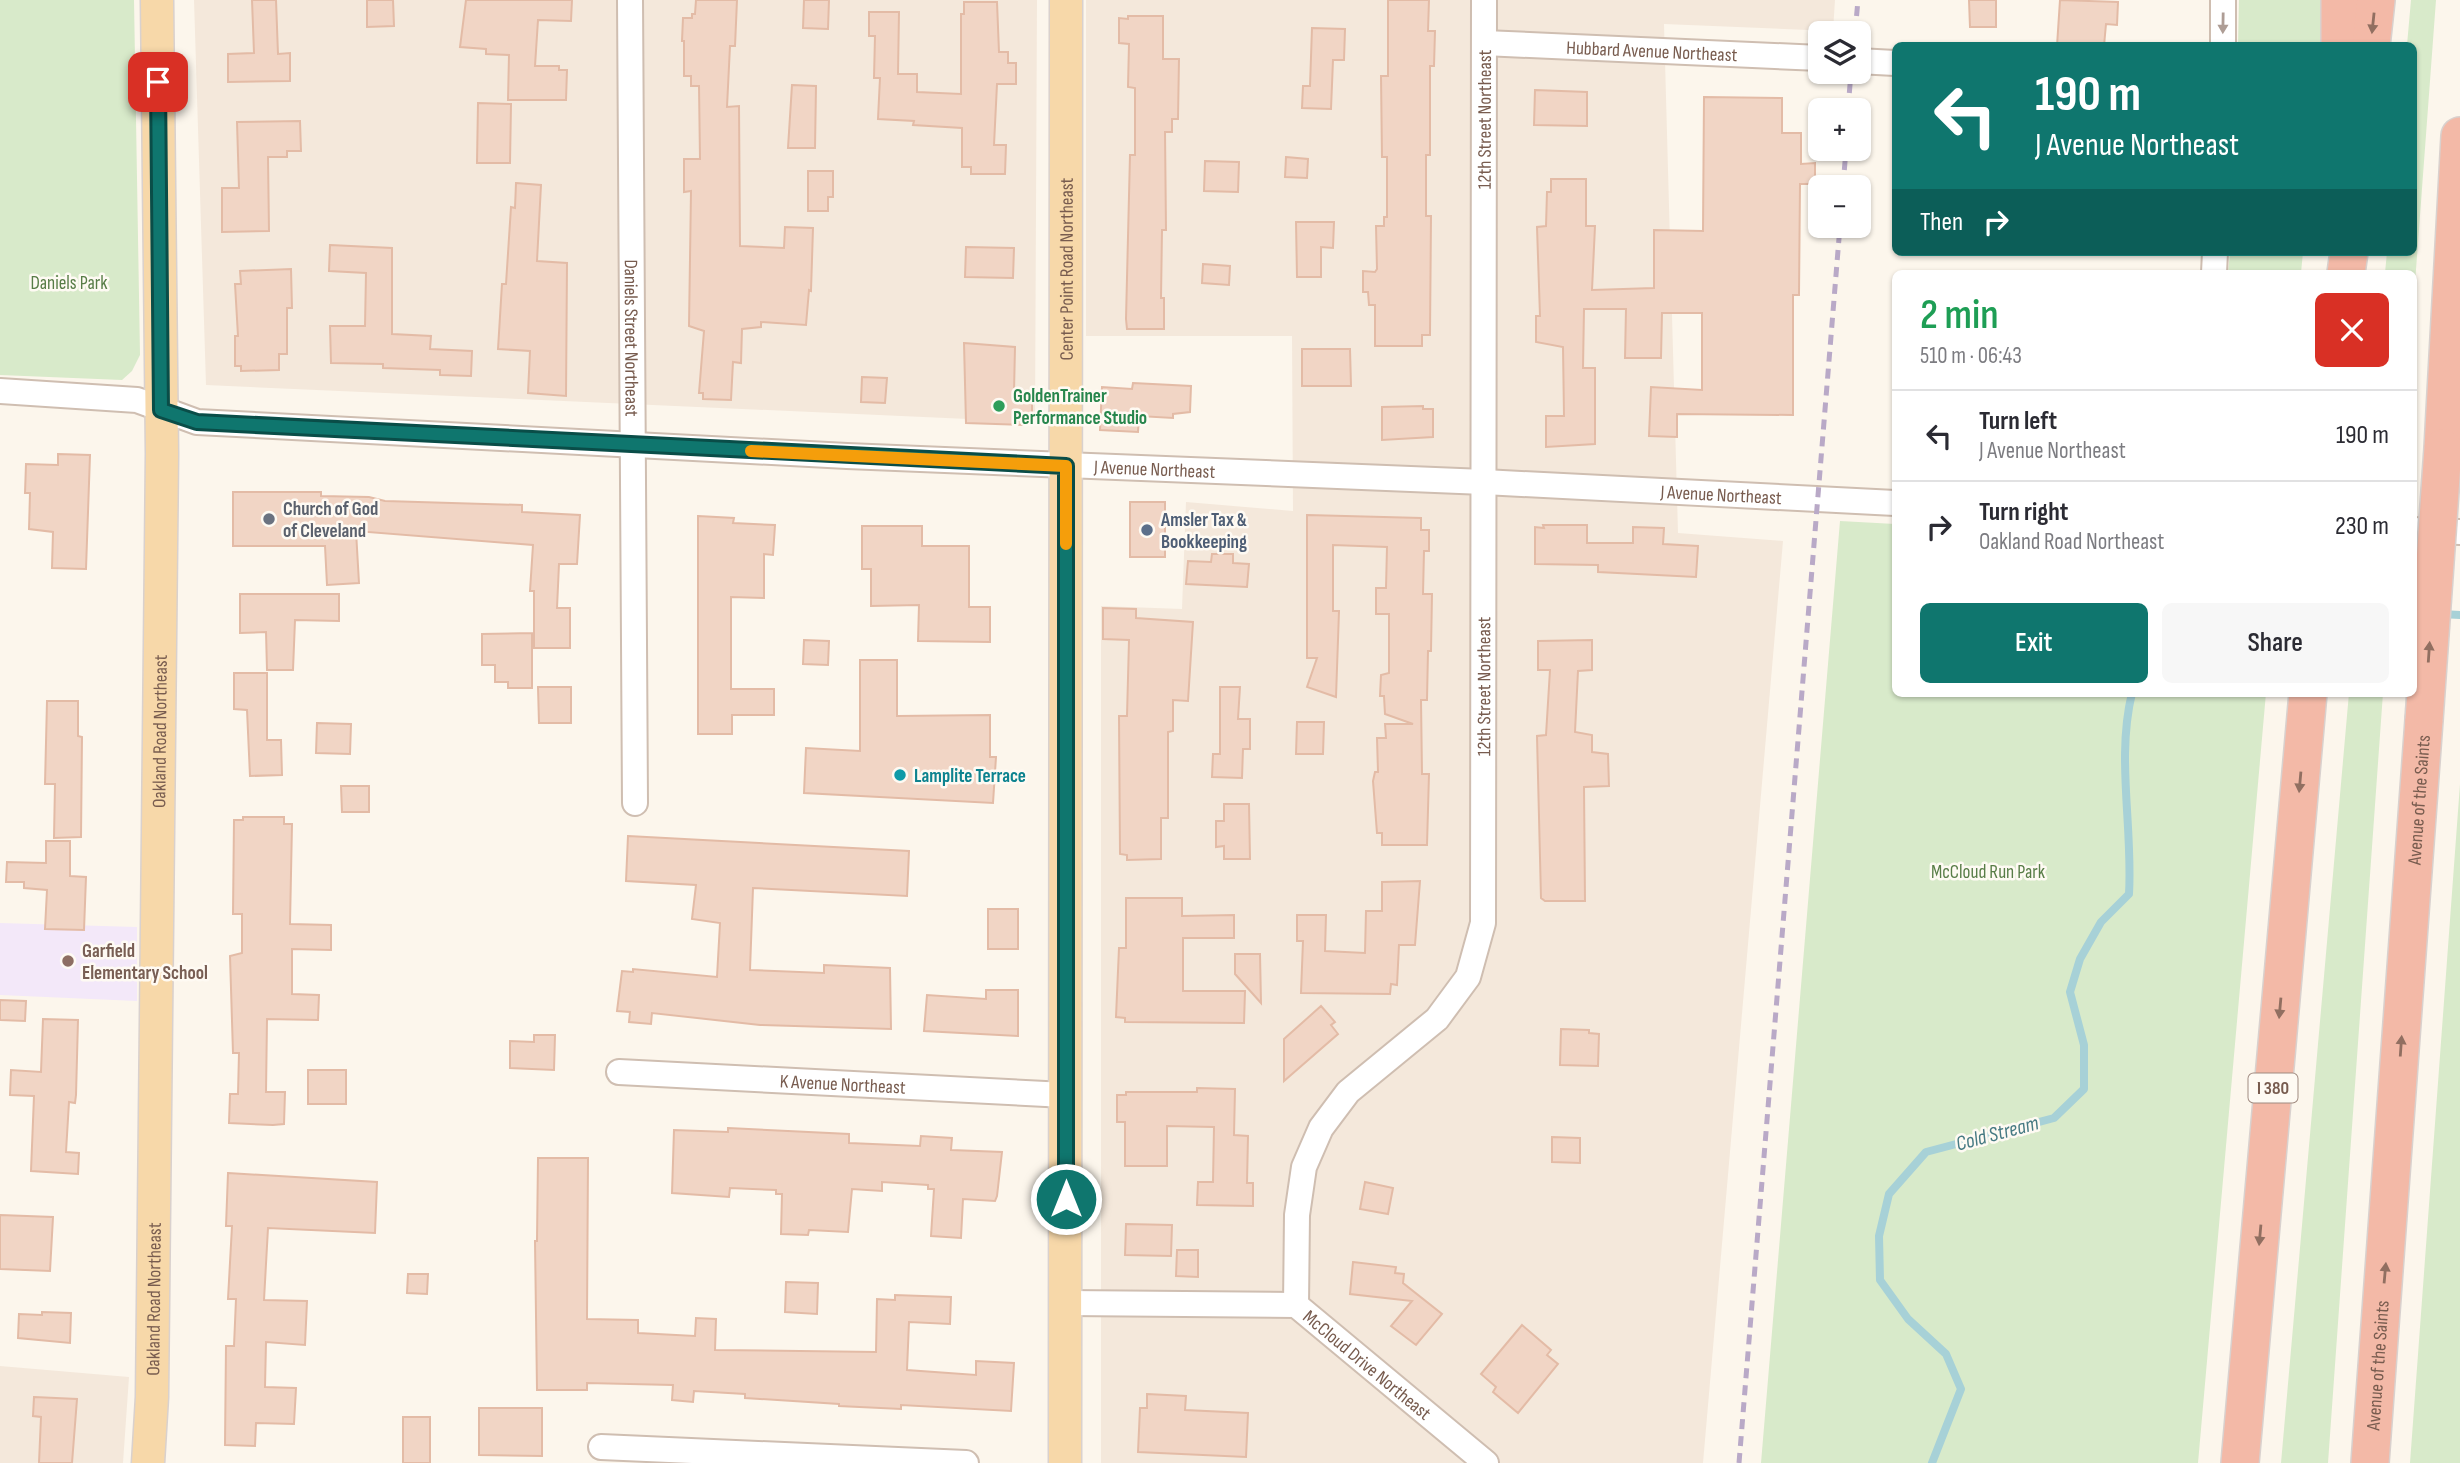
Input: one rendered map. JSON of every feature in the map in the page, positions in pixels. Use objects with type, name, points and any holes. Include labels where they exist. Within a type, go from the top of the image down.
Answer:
[{"type":"highway","points":[[2340,0],[2340,42]]},
{"type":"highway","points":[[2371,42],[2376,0]]},
{"type":"highway","name":"Avenue of the Saints","points":[[2370,1463],[2444,444],[2460,136]]},
{"type":"highway","points":[[2444,444],[2460,376]]},
{"type":"highway","name":"I 380","points":[[2240,1463],[2307,703]]},
{"type":"main road","name":"Oakland Road Northeast","points":[[148,1463],[154,1199],[161,410],[157,0]]},
{"type":"main road","name":"Center Point Road Northeast","points":[[1065,1463],[1066,0]]},
{"type":"street","name":"Daniels Street Northeast","points":[[630,0],[635,803]]},
{"type":"street","name":"12th Street Northeast","points":[[1296,1306],[1297,1215],[1302,1179],[1304,1167],[1321,1128],[1348,1092],[1437,1019],[1468,977],[1483,923],[1484,0]]},
{"type":"street","points":[[2222,42],[2223,0]]},
{"type":"street","name":"Hubbard Avenue Northeast","points":[[1484,43],[1808,57]]},
{"type":"street","points":[[1871,62],[1892,63]]},
{"type":"street","name":"J Avenue Northeast","points":[[0,391],[137,400],[197,422],[1066,466],[1484,482],[1892,503]]},
{"type":"street","points":[[2417,530],[2460,532]]},
{"type":"street","name":"K Avenue Northeast","points":[[619,1072],[1065,1095]]},
{"type":"street","name":"McCloud Drive Northeast","points":[[1067,1303],[1296,1306],[1486,1463]]},
{"type":"street","points":[[601,1447],[966,1463]]},
{"type":"shaded area","points":[[194,0],[1037,0],[1035,422],[206,385]]},
{"type":"shaded area","points":[[1086,0],[1835,0],[1834,21],[1808,21],[1808,30],[1664,24],[1678,533],[1783,541],[1703,1463],[1101,1463],[1101,606],[1182,609],[1186,502],[1293,511],[1292,336],[1086,336]]},
{"type":"shaded area","name":"Garfield Elementary School","points":[[0,923],[137,927],[137,1001],[0,995]]},
{"type":"shaded area","points":[[0,1366],[129,1377],[123,1463],[0,1463]]},
{"type":"green space","name":"Daniels Park","points":[[0,0],[134,0],[140,355],[132,371],[122,380],[0,375]]},
{"type":"green space","points":[[2239,0],[2322,0],[2320,42],[2238,42]]},
{"type":"green space","points":[[2411,0],[2436,0],[2416,270],[2385,270],[2387,256],[2417,256],[2417,42],[2407,42]]},
{"type":"green space","points":[[2230,256],[2303,256],[2301,270],[2228,270]]},
{"type":"green space","name":"McCloud Run Park","points":[[1840,521],[1892,524],[1892,697],[2266,697],[2198,1463],[1761,1463]]},
{"type":"green space","points":[[2349,697],[2383,697],[2328,1463],[2281,1463]]},
{"type":"green space","points":[[2460,784],[2460,1463],[2410,1463]]},
{"type":"building","points":[[252,0],[276,0],[278,54],[290,53],[290,81],[228,82],[228,54],[254,53]]},
{"type":"building","points":[[367,0],[393,0],[394,26],[367,27]]},
{"type":"building","points":[[466,0],[572,0],[571,21],[538,20],[535,66],[559,66],[559,70],[567,70],[566,100],[508,100],[509,55],[486,54],[486,49],[460,47]]},
{"type":"building","points":[[696,0],[737,0],[735,46],[730,46],[727,107],[739,106],[740,246],[784,248],[785,227],[813,228],[811,291],[809,290],[806,325],[761,322],[761,327],[742,329],[741,363],[733,362],[731,400],[703,399],[703,393],[699,393],[704,331],[689,326],[691,191],[684,192],[684,159],[700,159],[699,86],[691,86],[691,76],[684,76],[682,41],[683,18],[692,18],[692,14],[695,14]]},
{"type":"building","points":[[804,0],[829,0],[828,29],[803,28]]},
{"type":"building","points":[[1388,0],[1429,0],[1428,31],[1435,31],[1434,66],[1430,66],[1430,155],[1426,155],[1426,216],[1431,216],[1430,335],[1422,335],[1422,346],[1375,346],[1375,305],[1369,305],[1368,292],[1363,292],[1363,271],[1375,272],[1377,269],[1376,226],[1384,226],[1384,217],[1387,217],[1387,157],[1382,157],[1381,76],[1388,76]]},
{"type":"building","points":[[1969,0],[1996,0],[1996,27],[1970,27]]},
{"type":"building","points":[[2060,0],[2118,2],[2117,25],[2106,24],[2104,42],[2057,42]]},
{"type":"building","points":[[964,2],[997,2],[999,52],[1008,52],[1008,63],[1016,63],[1016,84],[997,84],[994,145],[1006,145],[1005,174],[971,174],[971,167],[962,167],[962,128],[913,125],[914,121],[878,119],[880,78],[874,78],[875,36],[869,36],[869,12],[899,12],[898,74],[917,74],[917,92],[961,94],[961,14],[964,14]]},
{"type":"building","points":[[1128,16],[1163,16],[1163,59],[1179,59],[1178,119],[1172,119],[1172,132],[1165,132],[1166,230],[1162,230],[1161,298],[1164,298],[1164,329],[1127,329],[1130,155],[1135,155],[1135,88],[1128,87],[1129,44],[1119,43],[1119,18],[1128,19]]},
{"type":"building","points":[[1312,28],[1345,29],[1344,60],[1333,60],[1331,109],[1302,108],[1303,86],[1310,86]]},
{"type":"building","points":[[792,85],[816,86],[815,148],[788,148]]},
{"type":"building","points":[[1535,90],[1587,92],[1587,126],[1534,125]]},
{"type":"building","points":[[1704,97],[1782,98],[1782,133],[1801,133],[1801,164],[1815,163],[1815,175],[1808,175],[1808,184],[1800,184],[1799,295],[1793,295],[1793,415],[1677,414],[1677,437],[1649,436],[1651,387],[1702,390],[1702,313],[1662,313],[1661,358],[1625,358],[1626,309],[1584,309],[1583,368],[1595,368],[1595,444],[1546,447],[1546,416],[1564,416],[1563,347],[1536,342],[1536,316],[1540,316],[1537,227],[1546,226],[1547,192],[1551,192],[1551,179],[1586,179],[1586,226],[1595,226],[1592,290],[1654,288],[1654,230],[1703,231]]},
{"type":"building","points":[[478,103],[511,104],[510,163],[477,163]]},
{"type":"building","points":[[300,121],[301,151],[287,151],[287,157],[268,157],[269,231],[222,232],[222,188],[239,188],[237,122]]},
{"type":"building","points":[[1286,157],[1308,159],[1307,178],[1285,177]]},
{"type":"building","points":[[1205,161],[1239,162],[1238,192],[1204,191]]},
{"type":"building","points":[[808,171],[833,171],[833,197],[828,197],[828,211],[808,211]]},
{"type":"building","points":[[516,183],[541,185],[537,261],[567,263],[566,396],[528,393],[530,351],[498,349],[502,284],[506,284],[511,207],[515,208]]},
{"type":"building","points":[[1296,222],[1334,222],[1333,248],[1321,247],[1321,277],[1297,277]]},
{"type":"building","points":[[330,245],[392,248],[392,334],[431,336],[430,349],[472,351],[471,376],[440,375],[440,370],[383,368],[383,364],[331,363],[330,326],[365,326],[366,273],[329,271]]},
{"type":"building","points":[[966,247],[1014,248],[1013,278],[965,277]]},
{"type":"building","points":[[1203,264],[1230,266],[1229,285],[1202,283]]},
{"type":"building","points":[[291,269],[292,308],[287,308],[287,354],[279,354],[279,370],[241,371],[241,366],[235,366],[235,336],[238,336],[235,284],[241,284],[240,271]]},
{"type":"building","points":[[964,343],[1015,347],[1014,392],[1032,392],[1032,419],[1027,425],[966,423]]},
{"type":"building","points":[[1302,349],[1350,349],[1351,386],[1302,386]]},
{"type":"building","points":[[862,377],[887,378],[885,403],[861,402]]},
{"type":"building","points":[[1133,383],[1191,386],[1190,412],[1173,414],[1173,418],[1139,416],[1138,432],[1100,430],[1102,387],[1132,389]]},
{"type":"building","points":[[1423,406],[1423,409],[1433,409],[1433,437],[1382,440],[1382,407]]},
{"type":"building","points":[[58,454],[90,455],[86,569],[52,568],[53,532],[29,529],[30,493],[25,493],[26,464],[58,465]]},
{"type":"building","points":[[233,492],[321,492],[321,496],[369,497],[385,501],[522,505],[522,512],[580,515],[577,564],[559,564],[557,608],[570,608],[570,648],[534,648],[534,591],[530,591],[533,545],[356,531],[359,583],[327,585],[325,546],[233,546]]},
{"type":"building","name":"Amsler Tax & Bookkeeping","points":[[1130,502],[1165,502],[1165,557],[1130,557]]},
{"type":"building","points":[[1307,515],[1421,518],[1421,530],[1429,530],[1429,551],[1424,551],[1423,594],[1432,594],[1431,651],[1428,651],[1427,700],[1421,700],[1422,774],[1429,774],[1427,845],[1382,845],[1382,833],[1377,833],[1373,781],[1375,772],[1378,772],[1377,738],[1386,738],[1385,724],[1413,724],[1385,714],[1384,696],[1380,696],[1381,675],[1389,673],[1389,614],[1376,614],[1376,588],[1386,588],[1387,547],[1333,545],[1333,611],[1339,611],[1336,697],[1307,687],[1317,658],[1307,658]]},
{"type":"building","points":[[698,516],[734,518],[733,523],[775,525],[773,555],[764,554],[764,598],[731,597],[731,689],[774,689],[774,715],[732,715],[732,734],[698,734]]},
{"type":"building","points":[[1543,525],[1587,525],[1587,543],[1633,543],[1633,527],[1664,528],[1663,544],[1698,546],[1696,577],[1598,572],[1598,565],[1535,564],[1535,527],[1544,528]]},
{"type":"building","points":[[862,526],[922,526],[922,546],[969,546],[969,607],[990,607],[990,642],[918,641],[919,605],[871,606],[871,569],[862,569]]},
{"type":"building","points":[[1212,554],[1233,554],[1233,563],[1249,564],[1247,587],[1186,584],[1188,561],[1211,562]]},
{"type":"building","points":[[240,594],[339,594],[339,621],[295,620],[293,670],[267,670],[266,632],[240,633]]},
{"type":"building","points":[[1103,608],[1136,609],[1136,618],[1193,622],[1188,701],[1173,700],[1173,731],[1168,732],[1168,818],[1161,818],[1161,859],[1127,860],[1127,855],[1120,854],[1119,716],[1127,716],[1129,640],[1103,639]]},
{"type":"building","points":[[532,633],[532,688],[508,688],[508,682],[495,682],[495,665],[482,665],[482,634]]},
{"type":"building","points":[[804,640],[829,641],[828,665],[803,664]]},
{"type":"building","points":[[1592,640],[1592,670],[1578,671],[1575,732],[1592,735],[1592,752],[1608,754],[1609,786],[1584,787],[1585,901],[1545,901],[1541,898],[1537,736],[1546,735],[1550,670],[1538,670],[1538,641]]},
{"type":"building","points":[[860,660],[897,660],[897,716],[990,715],[990,757],[996,757],[993,803],[804,793],[806,748],[860,751]]},
{"type":"building","points":[[234,673],[267,673],[267,740],[281,740],[282,775],[250,776],[247,710],[234,709]]},
{"type":"building","points":[[538,687],[571,687],[571,723],[539,723]]},
{"type":"building","points":[[1220,687],[1240,687],[1238,719],[1250,719],[1250,749],[1243,749],[1242,778],[1212,777],[1213,754],[1220,754]]},
{"type":"building","points":[[47,701],[78,701],[78,736],[82,737],[81,837],[54,838],[55,784],[45,784]]},
{"type":"building","points":[[1297,722],[1324,722],[1323,754],[1296,754]]},
{"type":"building","points":[[317,723],[351,724],[350,754],[316,753]]},
{"type":"building","points":[[341,786],[369,786],[369,812],[342,812]]},
{"type":"building","points":[[1224,804],[1249,804],[1250,859],[1224,859],[1224,846],[1216,847],[1216,821],[1224,821]]},
{"type":"building","points":[[243,817],[284,817],[284,824],[292,824],[290,924],[331,925],[331,950],[292,949],[292,994],[319,995],[318,1020],[267,1019],[266,1092],[285,1092],[284,1124],[229,1123],[230,1094],[238,1094],[239,1053],[233,1053],[230,956],[242,953],[242,914],[233,914],[234,820],[243,820]]},
{"type":"building","points":[[628,836],[909,851],[907,896],[753,888],[750,970],[824,973],[824,965],[890,968],[891,1029],[760,1025],[652,1013],[651,1024],[629,1022],[630,1012],[617,1011],[622,971],[633,972],[633,969],[717,977],[720,923],[692,919],[696,885],[626,881]]},
{"type":"building","points":[[46,841],[70,841],[70,876],[86,877],[84,930],[45,929],[47,890],[24,888],[24,882],[6,882],[7,862],[46,863]]},
{"type":"building","points":[[1420,881],[1415,945],[1399,945],[1397,985],[1391,984],[1390,994],[1301,993],[1303,941],[1297,941],[1297,915],[1326,915],[1325,951],[1365,953],[1366,911],[1382,911],[1382,882]]},
{"type":"building","points":[[1126,898],[1182,898],[1182,916],[1234,915],[1234,938],[1183,938],[1183,991],[1245,991],[1244,1023],[1125,1022],[1125,1018],[1116,1017],[1119,948],[1126,948]]},
{"type":"building","points":[[988,909],[1018,909],[1018,949],[988,949]]},
{"type":"building","points":[[1235,954],[1260,954],[1261,1003],[1235,974]]},
{"type":"building","points":[[986,990],[1018,990],[1018,1036],[924,1031],[927,995],[986,999]]},
{"type":"building","points":[[0,1000],[26,1001],[25,1021],[0,1020]]},
{"type":"building","points":[[1321,1006],[1335,1022],[1331,1025],[1338,1034],[1284,1081],[1284,1039]]},
{"type":"building","points":[[43,1019],[78,1020],[76,1095],[75,1103],[69,1102],[66,1152],[79,1153],[78,1174],[31,1171],[34,1096],[10,1095],[11,1070],[41,1072]]},
{"type":"building","points":[[1561,1029],[1589,1030],[1589,1033],[1599,1034],[1598,1066],[1560,1065]]},
{"type":"building","points":[[534,1035],[555,1035],[554,1070],[510,1068],[510,1041],[534,1042]]},
{"type":"building","points":[[308,1070],[346,1070],[346,1104],[308,1104]]},
{"type":"building","points":[[1197,1088],[1235,1089],[1234,1135],[1248,1136],[1247,1183],[1253,1183],[1253,1206],[1197,1205],[1198,1182],[1213,1182],[1214,1127],[1167,1126],[1167,1166],[1125,1166],[1125,1122],[1117,1122],[1117,1095],[1126,1095],[1126,1092],[1197,1092]]},
{"type":"building","points":[[728,1128],[849,1134],[849,1143],[920,1146],[921,1136],[952,1138],[951,1150],[1002,1152],[997,1196],[995,1201],[963,1199],[961,1238],[931,1236],[934,1189],[928,1189],[928,1185],[882,1182],[882,1191],[852,1189],[848,1232],[809,1230],[808,1235],[781,1234],[782,1194],[776,1194],[776,1190],[730,1188],[729,1197],[672,1193],[674,1130],[728,1132]]},
{"type":"building","points":[[1552,1137],[1580,1138],[1580,1163],[1552,1162]]},
{"type":"building","points":[[538,1158],[588,1158],[587,1319],[638,1320],[638,1333],[695,1336],[696,1318],[716,1319],[715,1350],[876,1352],[877,1299],[895,1300],[895,1295],[951,1297],[950,1324],[909,1322],[907,1370],[976,1375],[976,1361],[1014,1363],[1011,1411],[901,1405],[901,1409],[839,1406],[745,1398],[745,1394],[694,1391],[693,1402],[672,1400],[673,1385],[587,1383],[587,1390],[537,1390],[535,1241]]},
{"type":"building","points":[[228,1173],[377,1182],[375,1233],[268,1228],[264,1300],[307,1301],[305,1345],[266,1342],[265,1387],[296,1388],[294,1424],[256,1423],[255,1446],[225,1445],[226,1346],[234,1346],[236,1299],[228,1299],[232,1226],[226,1226]]},
{"type":"building","points":[[1365,1182],[1393,1188],[1388,1214],[1360,1209]]},
{"type":"building","points":[[0,1215],[53,1217],[50,1271],[0,1269]]},
{"type":"building","points":[[1126,1224],[1172,1225],[1171,1256],[1125,1255]]},
{"type":"building","points":[[1177,1250],[1198,1250],[1198,1277],[1176,1276]]},
{"type":"building","points":[[1353,1262],[1396,1267],[1395,1273],[1404,1274],[1403,1283],[1442,1314],[1416,1345],[1391,1326],[1412,1301],[1350,1294]]},
{"type":"building","points":[[408,1274],[428,1274],[427,1294],[407,1293]]},
{"type":"building","points":[[786,1282],[818,1283],[817,1314],[785,1312]]},
{"type":"building","points":[[42,1312],[71,1313],[70,1343],[18,1338],[19,1314],[42,1315]]},
{"type":"building","points":[[1522,1325],[1551,1350],[1547,1355],[1558,1364],[1518,1413],[1493,1392],[1496,1387],[1481,1374]]},
{"type":"building","points":[[1147,1394],[1186,1396],[1185,1410],[1248,1413],[1246,1457],[1138,1452],[1140,1408],[1147,1408]]},
{"type":"building","points":[[34,1397],[77,1399],[72,1463],[39,1463],[41,1417],[33,1416]]},
{"type":"building","points":[[479,1408],[542,1408],[542,1456],[479,1455]]},
{"type":"building","points":[[403,1417],[430,1417],[430,1463],[403,1463]]},
{"type":"waterway","name":"Cold Stream","points":[[2441,614],[2460,615]]},
{"type":"waterway","name":"Cold Stream","points":[[1932,1463],[1961,1389],[1946,1354],[1908,1319],[1880,1280],[1879,1236],[1889,1194],[1926,1152],[2054,1118],[2084,1089],[2084,1045],[2070,992],[2080,959],[2101,922],[2129,894],[2125,742],[2131,697]]},
{"type":"railway","points":[[1856,21],[1858,0]]},
{"type":"railway","points":[[1849,98],[1850,84]]},
{"type":"railway","points":[[1844,175],[1845,161]]},
{"type":"railway","points":[[1739,1463],[1839,238]]},
{"type":"slow traffic","points":[[751,451],[1066,466],[1066,544]]},
{"type":"place","name":"GoldenTrainer Performance Studio","points":[[999,406]]},
{"type":"place","name":"Church of God of Cleveland","points":[[269,519]]},
{"type":"place","name":"Amsler Tax & Bookkeeping","points":[[1147,530]]},
{"type":"place","name":"Lamplite Terrace","points":[[900,775]]},
{"type":"place","name":"Garfield Elementary School","points":[[68,961]]},
{"type":"route","points":[[158,82],[161,410],[172,415],[197,422],[1066,466],[1066,1199]]}]
